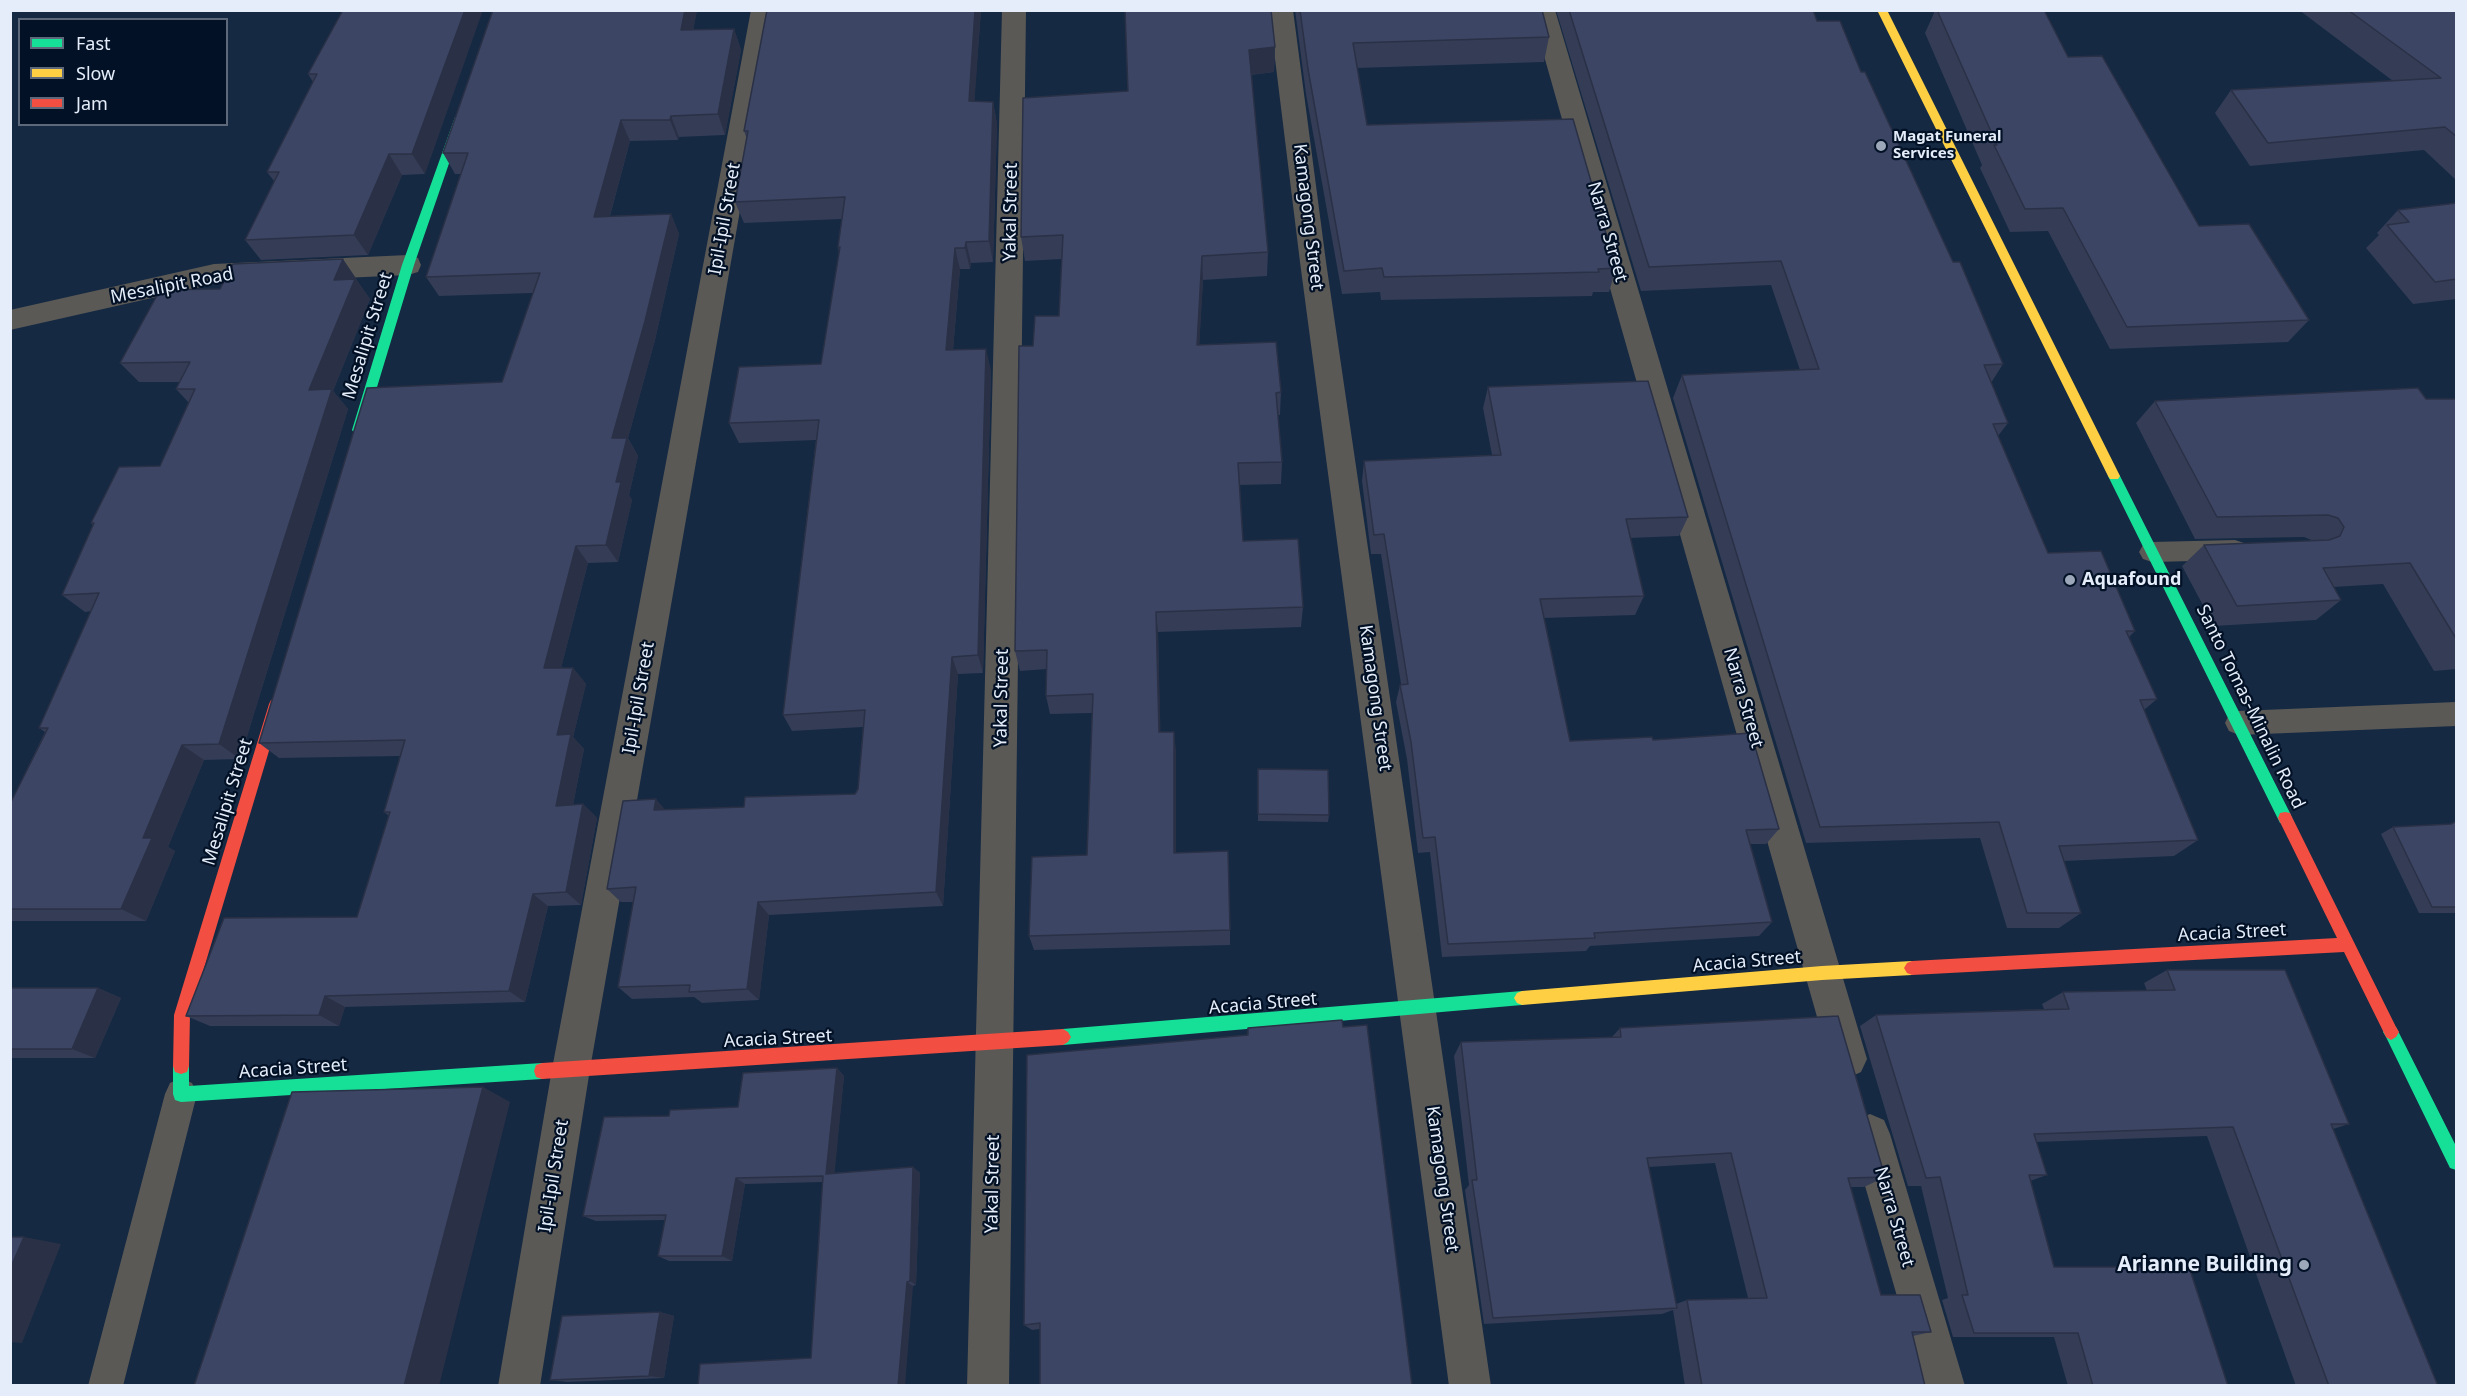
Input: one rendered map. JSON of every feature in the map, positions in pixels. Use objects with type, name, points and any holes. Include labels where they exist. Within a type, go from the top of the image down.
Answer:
[{"type":"street","name":"Ipil-Ipil Street","points":[[519,1386],[571,1069],[763,10]]},
{"type":"street","name":"Yakal Street","points":[[988,1386],[1014,10]]},
{"type":"street","name":"Kamagong Street","points":[[1281,10],[1313,262],[1470,1386]]},
{"type":"street","name":"Narra Street","points":[[1543,10],[1944,1386]]},
{"type":"street","name":"Santo Tomas-Minalin Road","points":[[1882,10],[2239,723],[2346,945],[2457,1162]]},
{"type":"street","name":"Mesalipit Street","points":[[353,447],[408,265],[466,99]]},
{"type":"street","name":"Mesalipit Road","points":[[10,320],[214,274],[408,265]]},
{"type":"street","name":"Mesalipit Street","points":[[181,1094],[182,1015],[281,686]]},
{"type":"street","name":"Acacia Street","points":[[181,1094],[996,1043],[1419,1009],[1822,973],[2346,945]]},
{"type":"lane","points":[[2152,552],[2257,550]]},
{"type":"lane","points":[[2239,723],[2457,714]]},
{"type":"lane","points":[[105,1386],[181,1094]]},
{"type":"building","points":[[343,10],[465,10],[412,154],[389,154],[354,235],[245,240],[279,172],[267,172],[317,74],[308,74]]},
{"type":"building","points":[[493,10],[685,10],[681,30],[734,29],[718,114],[671,116],[670,120],[621,120],[594,217],[671,214],[645,321],[612,438],[627,438],[616,482],[621,482],[606,545],[576,546],[544,668],[573,668],[557,735],[571,734],[556,806],[583,804],[566,892],[533,894],[509,991],[325,996],[319,1015],[186,1016],[224,918],[357,917],[390,812],[384,812],[405,740],[259,743],[367,388],[502,382],[540,273],[426,277],[468,153],[443,153]]},
{"type":"building","points":[[767,10],[975,10],[969,101],[993,102],[989,241],[966,242],[965,248],[955,248],[946,350],[986,349],[978,655],[952,657],[936,892],[758,902],[747,989],[689,992],[690,985],[618,987],[636,887],[607,889],[623,801],[656,799],[654,810],[744,807],[745,797],[855,794],[858,789],[865,710],[783,715],[819,420],[729,423],[739,367],[821,364],[840,247],[838,247],[845,197],[735,202],[748,131],[744,131]]},
{"type":"building","points":[[1125,10],[1271,10],[1275,47],[1249,50],[1268,252],[1202,256],[1197,345],[1276,342],[1281,392],[1276,393],[1282,462],[1238,463],[1243,541],[1298,539],[1303,607],[1156,612],[1159,732],[1174,732],[1174,853],[1228,851],[1230,930],[1029,936],[1032,857],[1087,855],[1093,694],[1046,696],[1047,650],[1015,651],[1019,346],[1033,346],[1035,316],[1059,316],[1063,235],[1021,237],[1023,98],[1128,91]]},
{"type":"building","points":[[1300,10],[1542,10],[1549,37],[1353,43],[1367,125],[1573,119],[1616,268],[1598,269],[1599,272],[1384,277],[1382,268],[1344,271],[1308,69]]},
{"type":"building","points":[[1569,10],[1813,10],[1817,21],[1840,21],[1861,72],[1865,72],[1953,262],[1960,262],[2003,364],[1984,365],[2008,423],[1993,424],[2048,553],[2101,551],[2135,631],[2126,631],[2157,699],[2140,700],[2198,840],[2059,846],[2081,913],[2027,913],[1999,822],[1820,827],[1682,375],[1819,369],[1781,261],[1649,267]]},
{"type":"building","points":[[1937,10],[2044,10],[2068,57],[2102,56],[2199,226],[2249,224],[2309,320],[2127,327],[2063,208],[2025,209],[1994,145],[1997,145]]},
{"type":"building","points":[[2348,10],[2457,10],[2457,137],[2445,127],[2268,143],[2231,90],[2441,78]]},
{"type":"building","points":[[2457,203],[2457,279],[2435,282],[2387,225],[2409,222],[2398,210]]},
{"type":"building","points":[[343,259],[334,280],[355,279],[309,390],[332,389],[219,744],[182,745],[143,838],[152,838],[121,909],[10,909],[10,804],[48,728],[39,728],[99,593],[62,595],[94,523],[91,523],[119,467],[160,466],[195,389],[176,389],[190,362],[120,363],[160,290],[220,289],[233,264]]},
{"type":"building","points":[[1648,381],[1688,517],[1626,519],[1644,596],[1540,599],[1570,741],[1652,737],[1653,740],[1751,733],[1779,829],[1746,830],[1772,922],[1594,933],[1595,938],[1448,944],[1435,837],[1423,838],[1411,742],[1400,685],[1408,684],[1384,534],[1374,535],[1364,461],[1501,455],[1488,387]]},
{"type":"building","points":[[2418,388],[2426,399],[2457,399],[2457,640],[2410,563],[2323,568],[2341,600],[2237,606],[2204,545],[2329,540],[2340,536],[2344,527],[2338,518],[2328,515],[2217,517],[2155,401]]},
{"type":"building","points":[[1258,769],[1328,770],[1329,815],[1258,814]]},
{"type":"building","points":[[2457,821],[2457,907],[2432,907],[2393,827],[2451,824]]},
{"type":"building","points":[[2167,970],[2285,970],[2349,1124],[2331,1124],[2438,1386],[2329,1386],[2233,1127],[2034,1134],[2047,1175],[2029,1175],[2054,1267],[2189,1267],[2228,1386],[2093,1386],[2078,1333],[1974,1333],[1962,1295],[1968,1295],[1940,1177],[1926,1178],[1876,1015],[2069,1009],[2063,992],[2175,990]]},
{"type":"building","points":[[10,988],[98,988],[72,1049],[10,1049]]},
{"type":"building","points":[[1838,1016],[1885,1177],[1848,1178],[1881,1295],[1920,1295],[1931,1332],[1912,1332],[1925,1386],[1702,1386],[1687,1300],[1767,1298],[1731,1153],[1647,1158],[1677,1308],[1493,1318],[1472,1180],[1477,1180],[1461,1042],[1621,1037],[1620,1028]]},
{"type":"building","points":[[1342,1020],[1343,1027],[1367,1025],[1412,1386],[1040,1386],[1040,1323],[1024,1325],[1027,1055],[1248,1035],[1248,1028]]},
{"type":"building","points":[[837,1068],[826,1174],[913,1167],[910,1281],[907,1282],[898,1386],[698,1386],[700,1364],[811,1358],[823,1176],[736,1178],[722,1256],[658,1256],[666,1215],[583,1216],[604,1117],[669,1116],[670,1110],[738,1107],[743,1073]]},
{"type":"building","points":[[483,1087],[404,1386],[194,1386],[292,1092]]},
{"type":"building","points":[[10,1237],[24,1237],[10,1269]]},
{"type":"building","points":[[660,1312],[649,1376],[550,1380],[562,1316]]},
{"type":"traffic: fast","points":[[358,430],[408,265],[460,117]]},
{"type":"traffic: fast","points":[[2114,476],[2285,818]]},
{"type":"traffic: fast","points":[[1063,1037],[1522,998]]},
{"type":"traffic: fast","points":[[2391,1032],[2456,1162]]},
{"type":"traffic: fast","points":[[181,1066],[181,1094],[542,1071]]},
{"type":"traffic: slow","points":[[1882,10],[2114,476]]},
{"type":"traffic: slow","points":[[1522,998],[1822,973],[1912,968]]},
{"type":"traffic: jam","points":[[181,1066],[182,1015],[276,704]]},
{"type":"traffic: jam","points":[[2285,818],[2391,1032]]},
{"type":"traffic: jam","points":[[1912,968],[2346,945]]},
{"type":"traffic: jam","points":[[542,1071],[1063,1037]]},
{"type":"place","name":"Magat Funeral Services","points":[[1881,146]]},
{"type":"place","name":"Aquafound","points":[[2070,580]]},
{"type":"place","name":"Arianne Building","points":[[2304,1265]]}]
